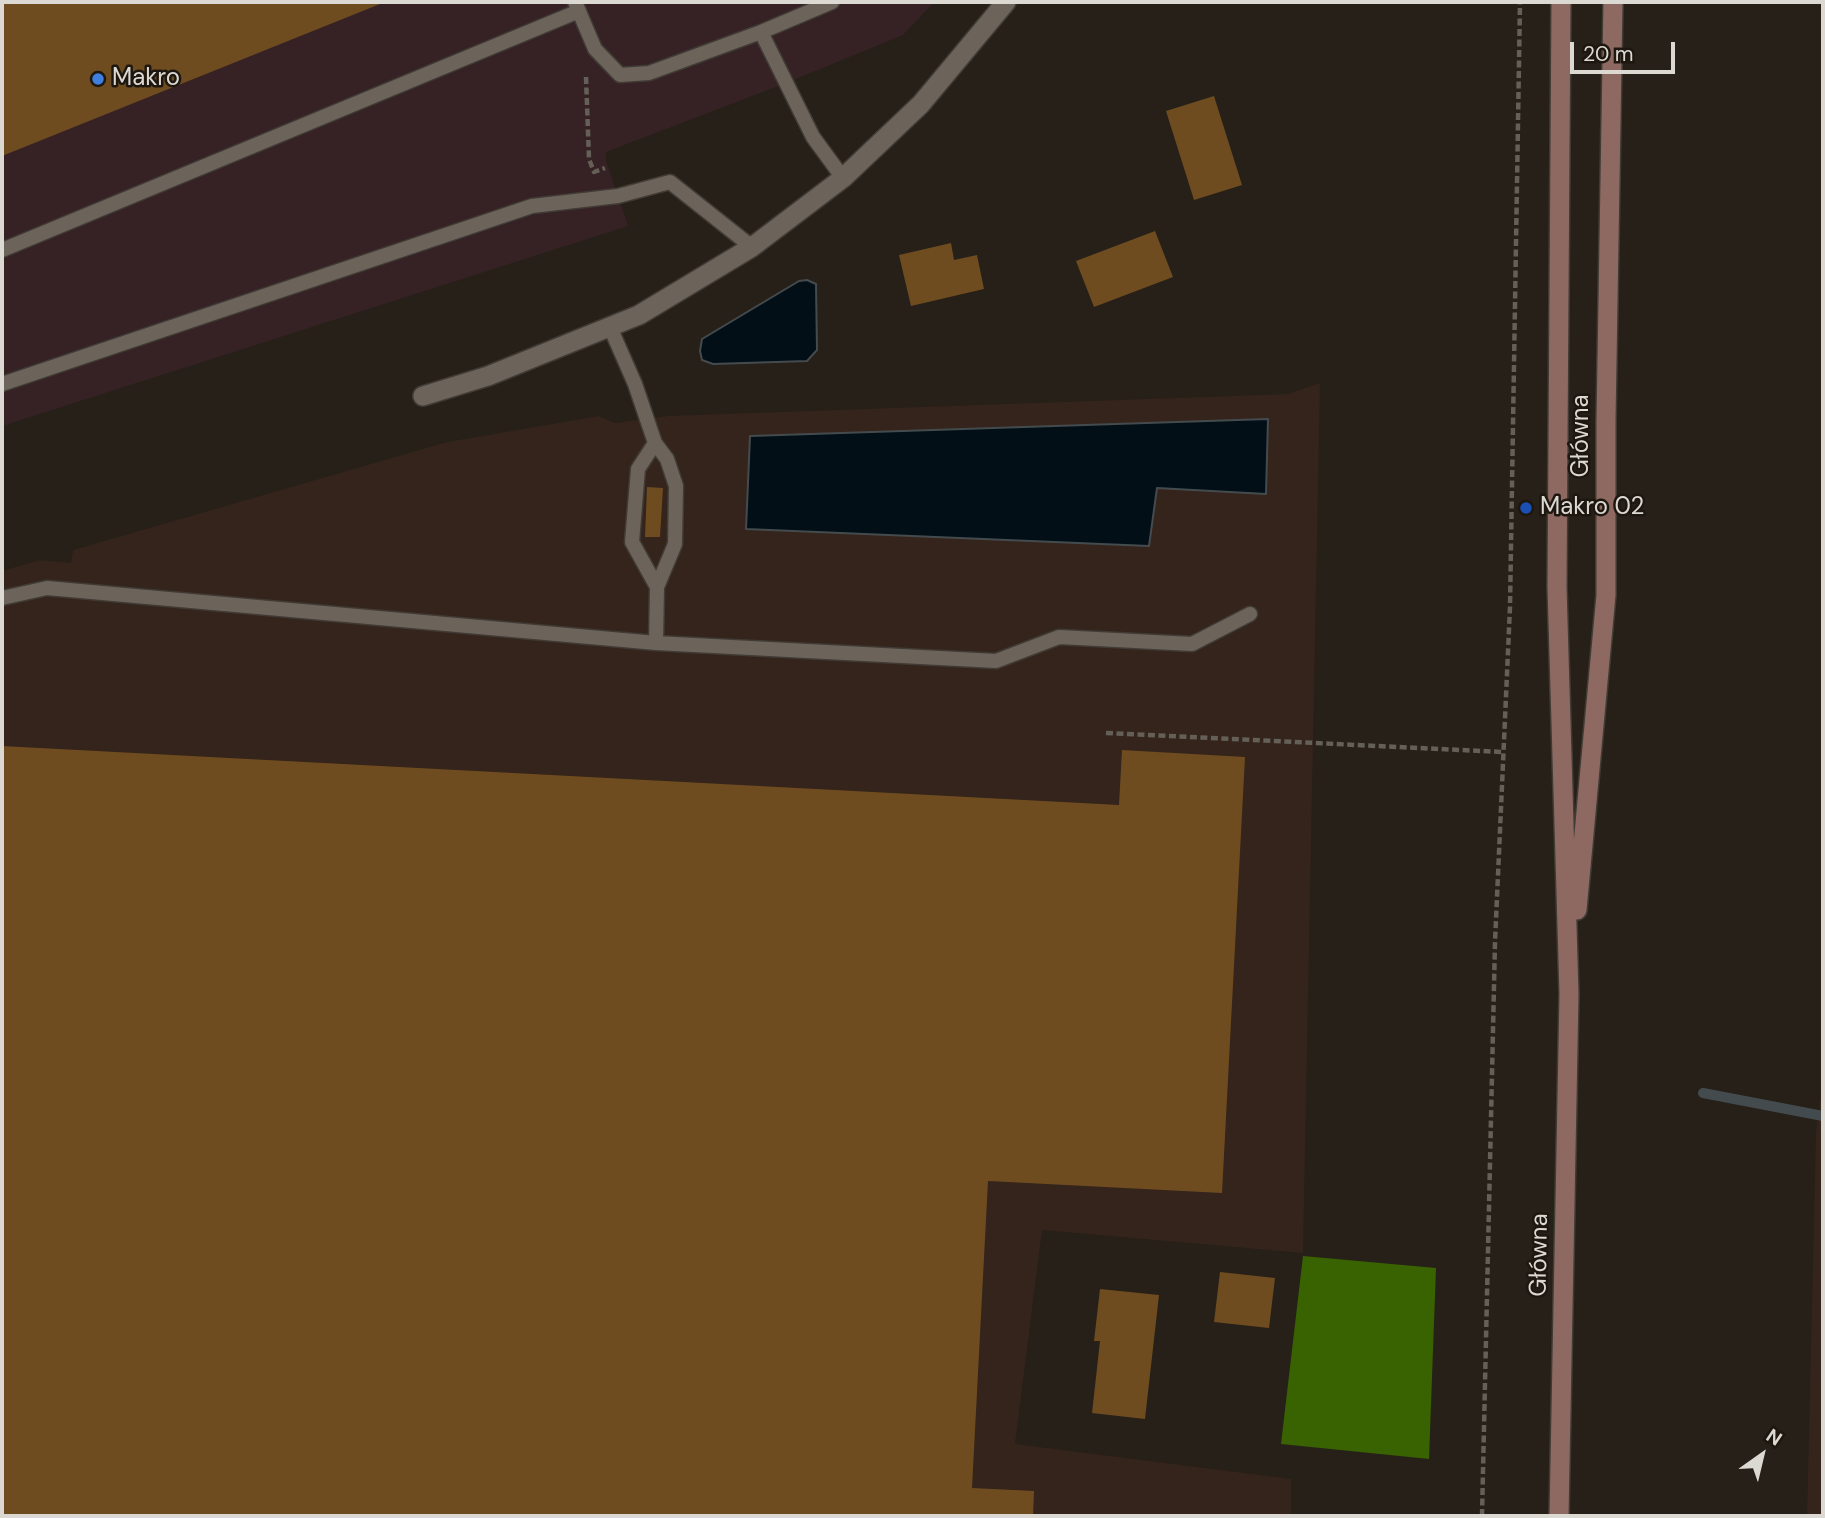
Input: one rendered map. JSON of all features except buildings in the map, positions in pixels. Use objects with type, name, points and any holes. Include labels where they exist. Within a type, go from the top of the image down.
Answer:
[{"type":"main road","name":"Główna","points":[[1559,1516],[1570,994],[1557,587],[1561,2]]},
{"type":"main road","name":"Główna","points":[[1570,994],[1606,595],[1613,2]]},
{"type":"street","points":[[423,396],[488,376],[639,315],[752,247],[843,178],[921,104],[1006,2]]},
{"type":"lane","points":[[2,250],[577,6],[595,49],[620,75],[649,73],[761,32],[832,2]]},
{"type":"lane","points":[[761,32],[813,137],[843,178]]},
{"type":"lane","points":[[2,384],[533,206],[618,195],[670,181],[752,247]]},
{"type":"lane","points":[[610,327],[635,384],[655,443],[667,460],[676,486],[675,544],[657,587],[656,643]]},
{"type":"lane","points":[[655,443],[638,469],[632,542],[657,587]]},
{"type":"lane","points":[[2,598],[47,588],[656,643],[996,662],[1059,637],[1192,644],[1250,614]]},
{"type":"path","points":[[1482,1516],[1495,942],[1510,593],[1520,2]]},
{"type":"path","points":[[586,67],[589,159],[594,172],[605,168]]},
{"type":"path","points":[[1106,733],[1504,752]]},
{"type":"shaded area","points":[[2,2],[934,2],[903,35],[606,152],[606,161],[628,226],[2,426]]},
{"type":"shaded area","points":[[807,280],[816,284],[817,350],[807,361],[713,364],[702,360],[702,339],[799,281]]},
{"type":"shaded area","points":[[1320,383],[1303,1253],[1042,1230],[1015,1444],[1291,1479],[1291,1516],[2,1516],[2,571],[40,560],[71,563],[73,550],[447,442],[599,416],[615,423],[668,416],[1288,394]]},
{"type":"shaded area","points":[[1268,419],[1266,494],[1157,488],[1149,546],[746,529],[750,436]]},
{"type":"shaded area","points":[[1823,991],[1823,1516],[1807,1516],[1816,1133],[1821,1093]]},
{"type":"green space","points":[[1303,1256],[1436,1268],[1429,1459],[1281,1444]]},
{"type":"waterway","points":[[1703,1093],[1823,1116]]},
{"type":"place","name":"Makro","points":[[98,79]]},
{"type":"place","name":"Makro 02","points":[[1526,508]]}]
